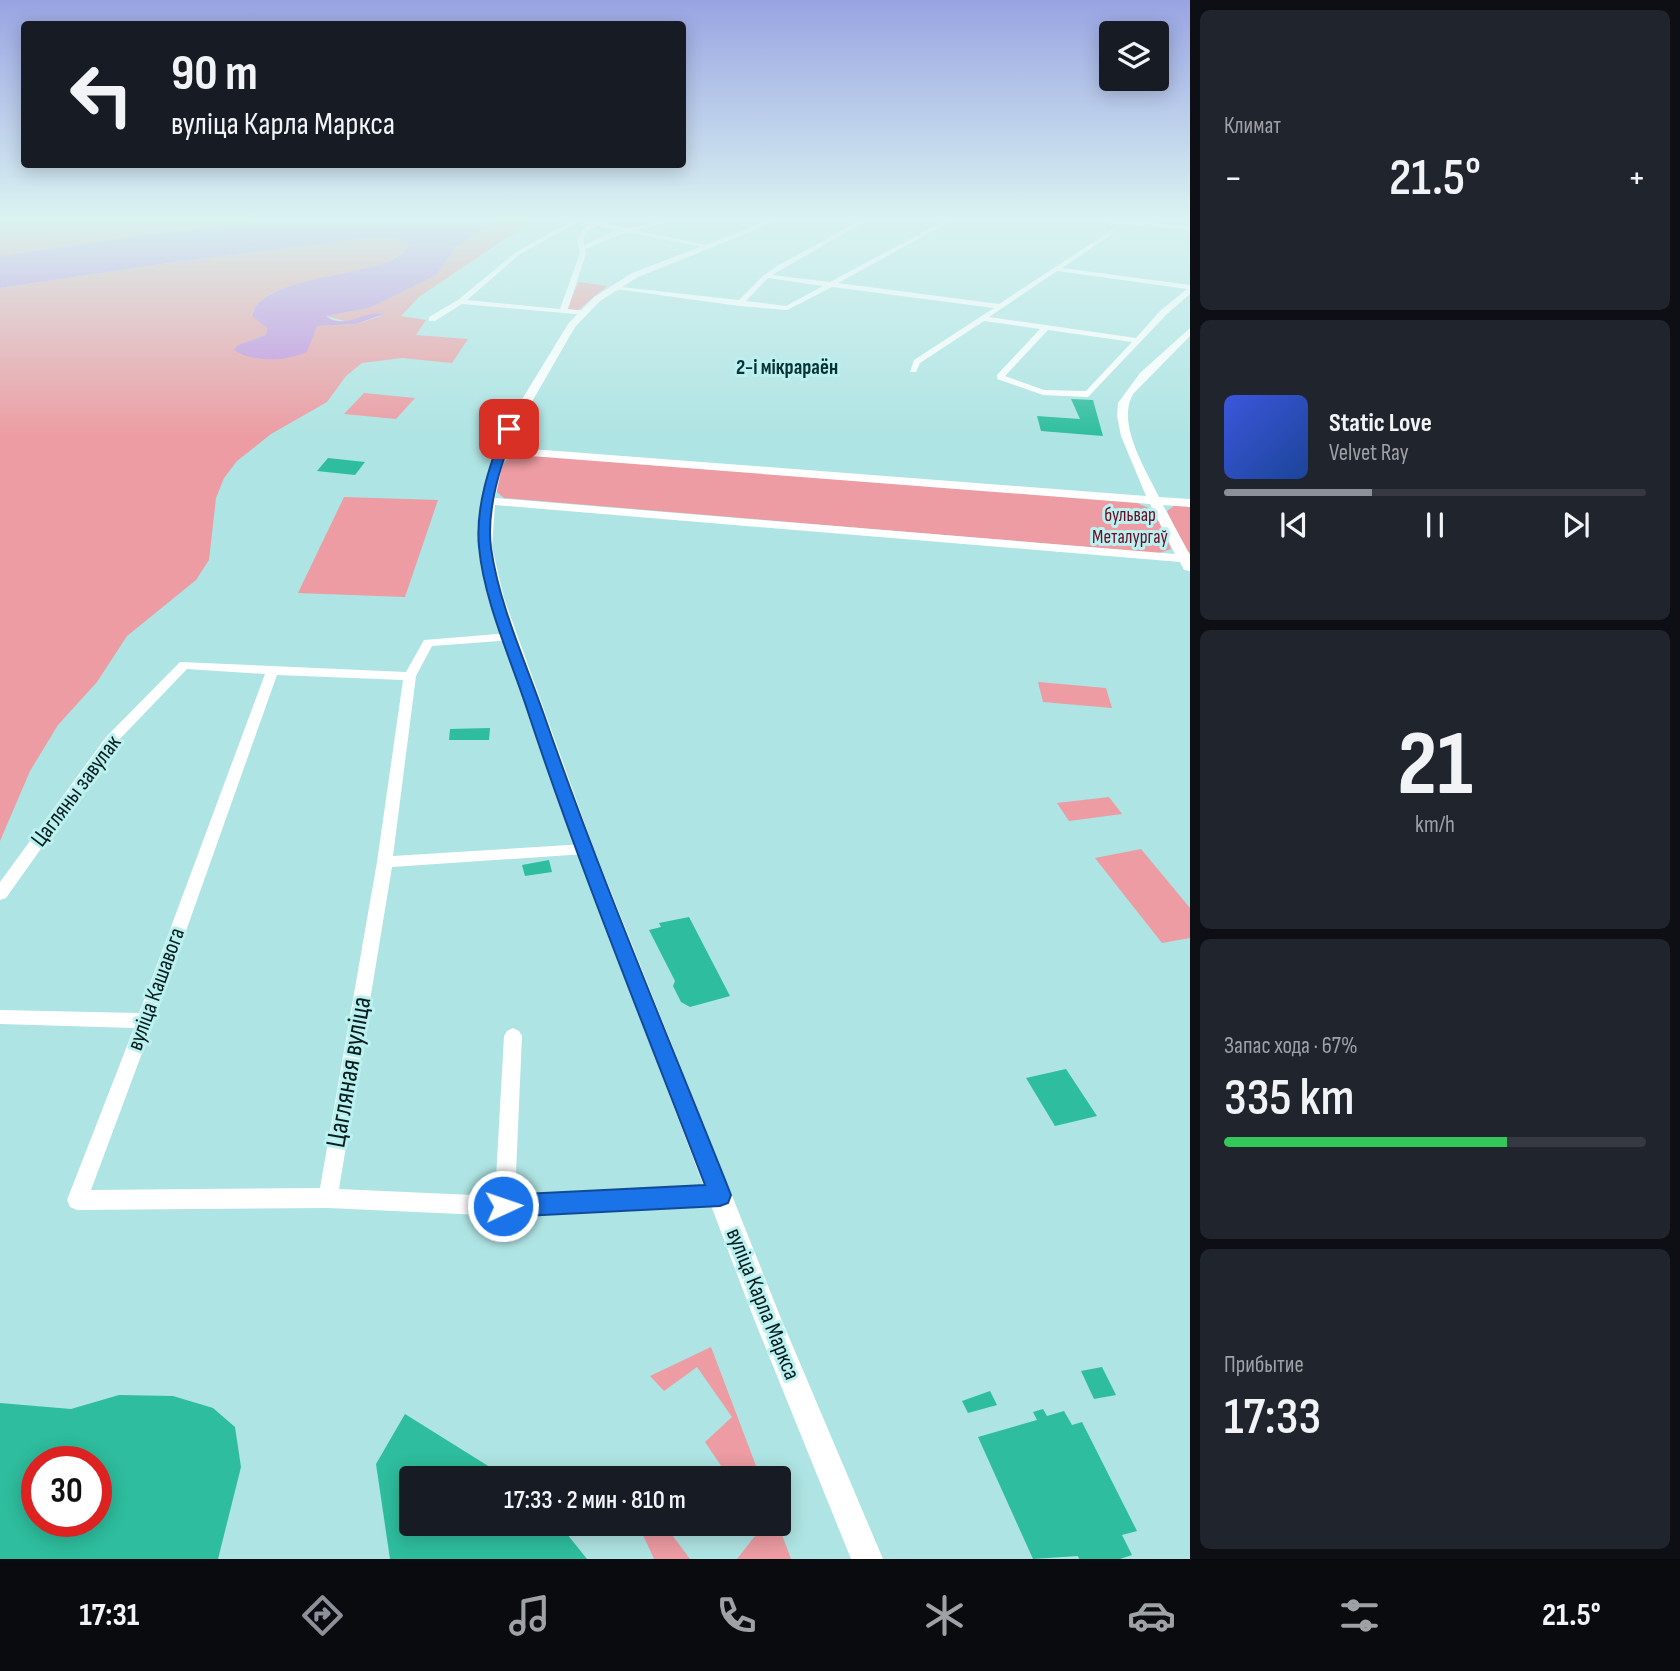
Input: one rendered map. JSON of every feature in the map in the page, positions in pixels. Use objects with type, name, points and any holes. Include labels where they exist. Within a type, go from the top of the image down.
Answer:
[{"type":"main road","name":"вуліца Карла Маркса","points":[[606,293],[583,313],[561,340],[499,450],[489,501],[485,547],[510,636],[585,849],[720,1195],[867,1559]]},
{"type":"main road","points":[[1188,563],[1125,434],[1122,406],[1132,390],[1190,331]]},
{"type":"main road","points":[[499,450],[1190,503]]},
{"type":"main road","points":[[489,501],[1188,563]]},
{"type":"street","points":[[432,319],[472,293]]},
{"type":"street","points":[[563,312],[570,293]]},
{"type":"street","points":[[650,293],[786,308],[815,293]]},
{"type":"street","points":[[739,304],[750,293]]},
{"type":"street","points":[[898,293],[998,306]]},
{"type":"street","points":[[913,370],[917,362],[1019,293]]},
{"type":"street","points":[[1045,328],[1000,377],[1043,393],[1087,394],[1186,293]]},
{"type":"street","points":[[461,302],[583,313]]},
{"type":"street","points":[[981,318],[1137,340]]},
{"type":"street","name":"Цагляная вуліца","points":[[328,1198],[385,862],[410,676],[428,643],[510,636]]},
{"type":"street","name":"Цагляны завулак","points":[[0,894],[111,740],[184,665],[272,671]]},
{"type":"street","points":[[272,671],[410,676]]},
{"type":"street","name":"вуліца Кашавога","points":[[272,671],[77,1200],[328,1198]]},
{"type":"street","points":[[385,862],[585,849]]},
{"type":"street","points":[[0,1017],[145,1021]]},
{"type":"street","points":[[503,1206],[513,1036]]},
{"type":"street","points":[[328,1198],[503,1206],[720,1195]]},
{"type":"green space","points":[[0,293],[275,293],[263,299],[252,312],[267,328],[266,335],[238,345],[272,356],[298,355],[307,351],[316,326],[356,324],[381,316],[382,313],[345,321],[326,316],[369,308],[401,293],[425,293],[401,316],[426,320],[416,335],[468,339],[452,363],[402,358],[362,363],[346,376],[327,402],[271,434],[237,461],[224,478],[216,498],[209,560],[196,580],[127,636],[97,682],[58,725],[30,771],[0,841]]},
{"type":"green space","points":[[574,293],[599,293],[577,311],[565,310]]},
{"type":"green space","points":[[364,393],[415,398],[396,419],[344,414]]},
{"type":"green space","name":"бульвар Металургаў","points":[[519,454],[1135,502],[1155,511],[1171,549],[1159,553],[504,498],[497,492],[502,468],[508,459]]},
{"type":"green space","points":[[344,497],[438,500],[405,597],[298,593]]},
{"type":"green space","name":"бульвар Металургаў","points":[[1174,506],[1190,506],[1190,553],[1184,549],[1167,511]]},
{"type":"green space","points":[[1038,682],[1106,688],[1112,708],[1043,702]]},
{"type":"green space","points":[[1109,797],[1122,814],[1069,821],[1057,803]]},
{"type":"green space","points":[[1141,849],[1190,908],[1190,938],[1162,943],[1095,858]]},
{"type":"green space","points":[[711,1347],[756,1466],[721,1466],[705,1442],[732,1417],[697,1367],[664,1391],[650,1376]]},
{"type":"green space","points":[[643,1536],[673,1536],[690,1559],[654,1559]]},
{"type":"green space","points":[[755,1536],[782,1536],[791,1559],[737,1559]]},
{"type":"shaded area","points":[[274,293],[401,293],[369,308],[326,316],[333,320],[348,321],[370,314],[384,314],[356,324],[317,326],[307,352],[280,359],[260,359],[234,350],[238,345],[266,335],[267,328],[252,316],[261,301]]},
{"type":"building","points":[[1071,399],[1093,400],[1103,436],[1041,431],[1037,416],[1080,419]]},
{"type":"building","points":[[328,458],[365,462],[355,475],[317,471]]},
{"type":"building","points":[[490,728],[489,740],[449,740],[450,729]]},
{"type":"building","points":[[549,860],[552,872],[525,876],[522,865]]},
{"type":"building","points":[[689,917],[730,996],[690,1007],[681,1002],[673,986],[675,981],[649,930],[661,927],[659,923]]},
{"type":"building","points":[[1066,1069],[1097,1116],[1055,1126],[1026,1078]]},
{"type":"building","points":[[1102,1367],[1116,1395],[1094,1399],[1081,1371]]},
{"type":"building","points":[[990,1391],[997,1405],[968,1413],[962,1401]]},
{"type":"building","points":[[119,1395],[173,1396],[213,1408],[235,1427],[241,1467],[218,1559],[0,1559],[0,1403],[71,1409]]},
{"type":"building","points":[[1043,1409],[1047,1416],[1064,1411],[1072,1425],[1082,1422],[1137,1531],[1122,1535],[1132,1555],[1120,1559],[1079,1559],[1078,1556],[1033,1559],[978,1437],[1037,1420],[1033,1412]]},
{"type":"building","points":[[405,1414],[488,1466],[399,1466],[399,1536],[569,1536],[587,1559],[390,1559],[376,1464]]},
{"type":"district","name":"2-і мікрараён","points":[[787,367]]},
{"type":"route","points":[[503,1206],[720,1195],[551,759],[497,598],[485,547],[485,527],[493,474],[499,450],[509,429]]}]
